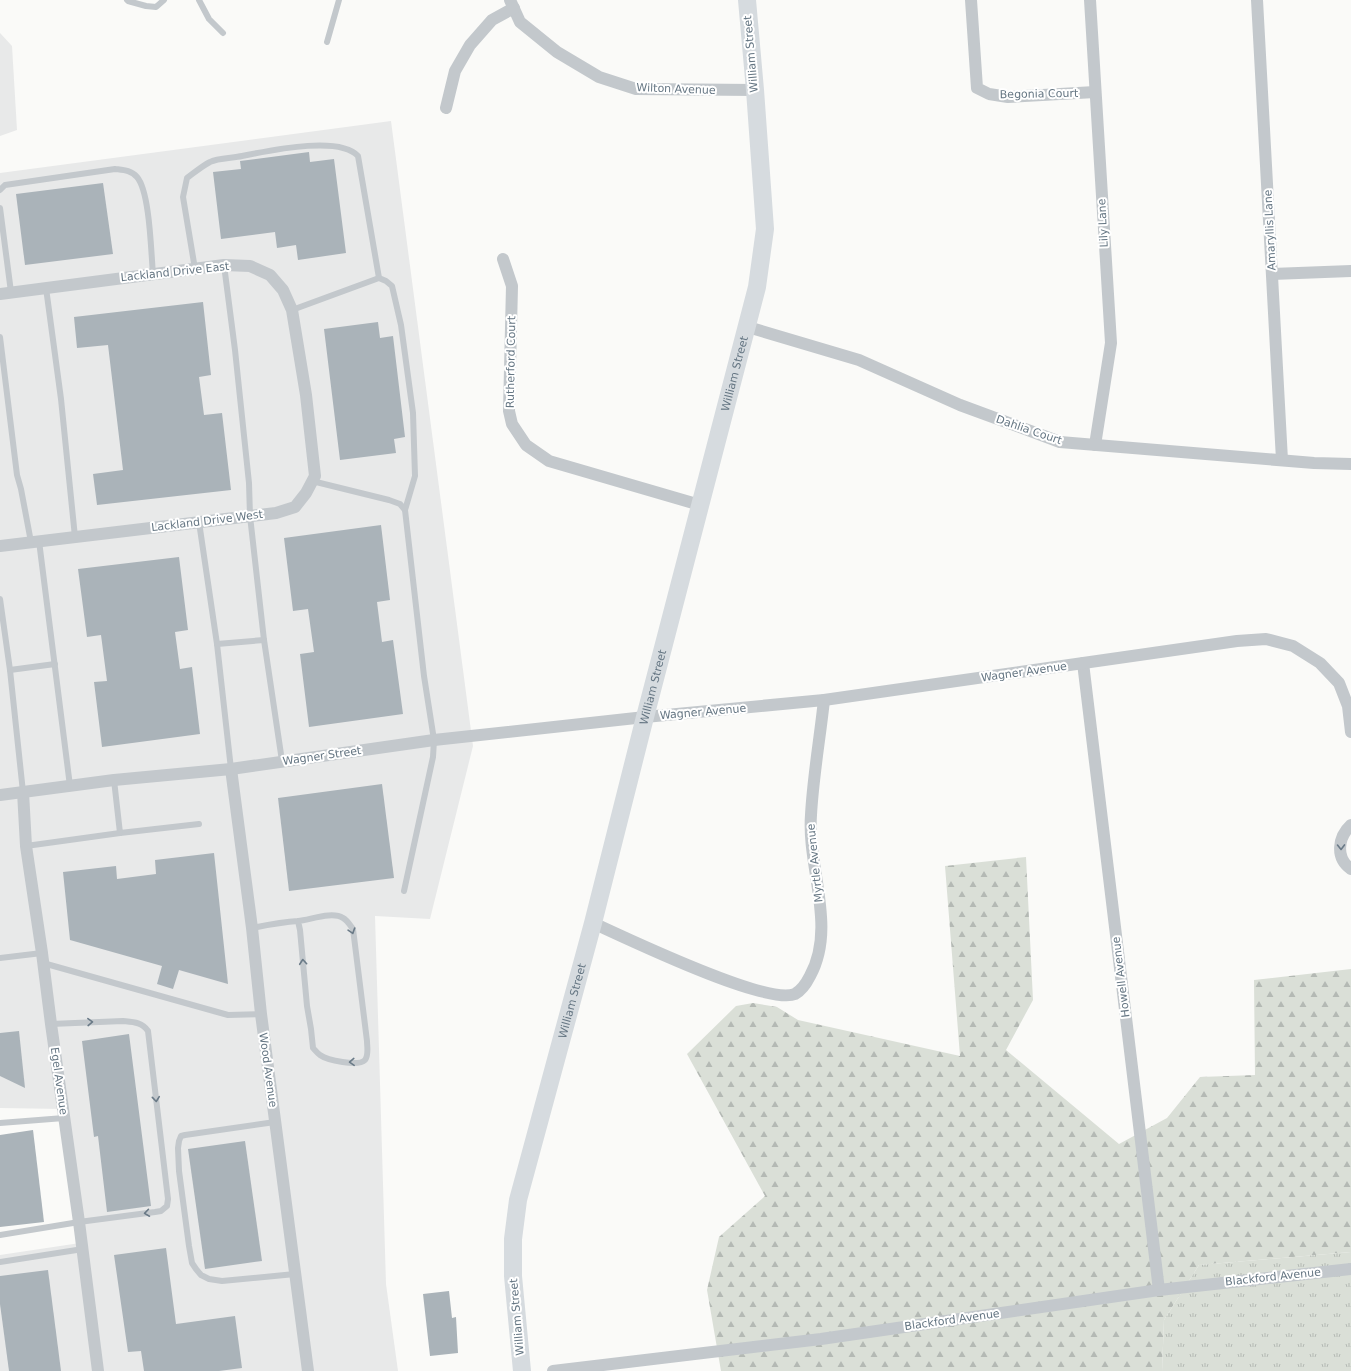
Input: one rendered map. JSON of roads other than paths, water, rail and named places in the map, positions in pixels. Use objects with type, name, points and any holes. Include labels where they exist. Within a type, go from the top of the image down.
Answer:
[{"type":"main road","name":"William Street","points":[[522,1371],[513,1276],[513,1239],[518,1200],[593,924],[700,505],[748,327],[757,287],[765,229],[747,0]]},
{"type":"street","name":"Begonia Court","points":[[971,0],[977,88],[989,94],[1008,97],[1096,92]]},
{"type":"street","name":"Lily Lane","points":[[1090,0],[1110,343],[1094,445]]},
{"type":"street","name":"Amaryllis Lane","points":[[1257,0],[1282,460]]},
{"type":"street","name":"Wilton Avenue","points":[[512,4],[520,22],[557,52],[599,77],[636,89],[755,90]]},
{"type":"street","points":[[446,108],[455,71],[470,45],[492,20],[512,4]]},
{"type":"street","name":"Rutherford Court","points":[[503,259],[512,286],[509,411],[512,424],[526,445],[549,461],[700,505]]},
{"type":"street","name":"Lackland Drive East","points":[[5,293],[224,265],[250,266],[270,275],[283,290],[292,310],[306,395]]},
{"type":"street","points":[[1272,274],[1351,271]]},
{"type":"street","name":"Dahlia Court","points":[[748,327],[859,360],[960,405],[1060,442],[1314,463],[1351,464]]},
{"type":"street","name":"Lackland Drive West","points":[[0,546],[276,513],[295,507],[306,493],[315,476],[306,395]]},
{"type":"street","name":"Wagner Avenue","points":[[645,717],[824,700],[1237,641],[1266,639],[1293,646],[1320,664],[1339,683],[1348,706],[1351,732]]},
{"type":"street","name":"Howell Avenue","points":[[1083,663],[1159,1290]]},
{"type":"street","name":"Myrtle Avenue","points":[[593,924],[732,983],[767,993],[794,994],[801,989],[815,967],[820,952],[822,936],[811,842],[811,815],[824,700]]},
{"type":"street","name":"Wagner Street","points":[[0,795],[114,780],[231,769],[434,740],[645,717]]},
{"type":"street","name":"Wood Avenue","points":[[231,769],[252,928],[261,1014],[308,1371]]},
{"type":"street","name":"Egel Avenue","points":[[23,792],[26,846],[83,1249],[98,1371]]},
{"type":"street","points":[[1351,825],[1341,837],[1339,846],[1341,857],[1351,869]]},
{"type":"street","name":"Blackford Avenue","points":[[553,1371],[821,1339],[1159,1290],[1351,1268]]},
{"type":"lane","points":[[128,0],[128,2],[146,6],[156,6],[164,0]]},
{"type":"lane","points":[[200,0],[209,19],[223,33]]},
{"type":"lane","points":[[327,42],[339,0]]},
{"type":"lane","points":[[195,269],[183,196],[187,178],[210,162],[279,149],[315,145],[342,147],[353,151],[358,156],[379,278]]},
{"type":"lane","points":[[0,190],[5,185],[73,174],[115,169],[128,171],[137,177],[143,188],[147,210],[153,274]]},
{"type":"lane","points":[[0,208],[5,293]]},
{"type":"lane","points":[[224,265],[250,483],[250,516],[264,640],[282,761]]},
{"type":"lane","points":[[292,310],[379,278],[392,286],[401,325],[413,413],[415,476],[405,510],[424,676],[434,740],[433,757],[404,891]]},
{"type":"lane","points":[[46,288],[61,399],[76,537]]},
{"type":"lane","points":[[0,337],[17,476],[35,542],[55,664],[70,786]]},
{"type":"lane","points":[[312,481],[389,500],[400,504],[405,510]]},
{"type":"lane","points":[[199,522],[231,769]]},
{"type":"lane","points":[[0,599],[10,670],[23,792]]},
{"type":"lane","points":[[216,644],[264,640]]},
{"type":"lane","points":[[10,670],[55,664]]},
{"type":"lane","points":[[114,780],[120,832]]},
{"type":"lane","points":[[26,846],[120,832],[199,824]]},
{"type":"lane","points":[[252,928],[288,921],[298,921],[336,915],[343,918],[353,930],[368,1053],[366,1059],[361,1062],[348,1064],[320,1055],[313,1048],[298,921]]},
{"type":"lane","points":[[0,958],[43,958],[228,1015],[261,1014]]},
{"type":"lane","points":[[0,1235],[79,1222],[161,1211],[167,1206],[168,1199],[148,1031],[144,1026],[134,1022],[123,1021],[51,1024]]},
{"type":"lane","points":[[0,1123],[64,1118]]},
{"type":"lane","points":[[275,1122],[185,1134],[181,1136],[178,1148],[179,1171],[192,1263],[201,1275],[209,1279],[222,1281],[295,1274]]},
{"type":"lane","points":[[0,1262],[83,1249]]}]
